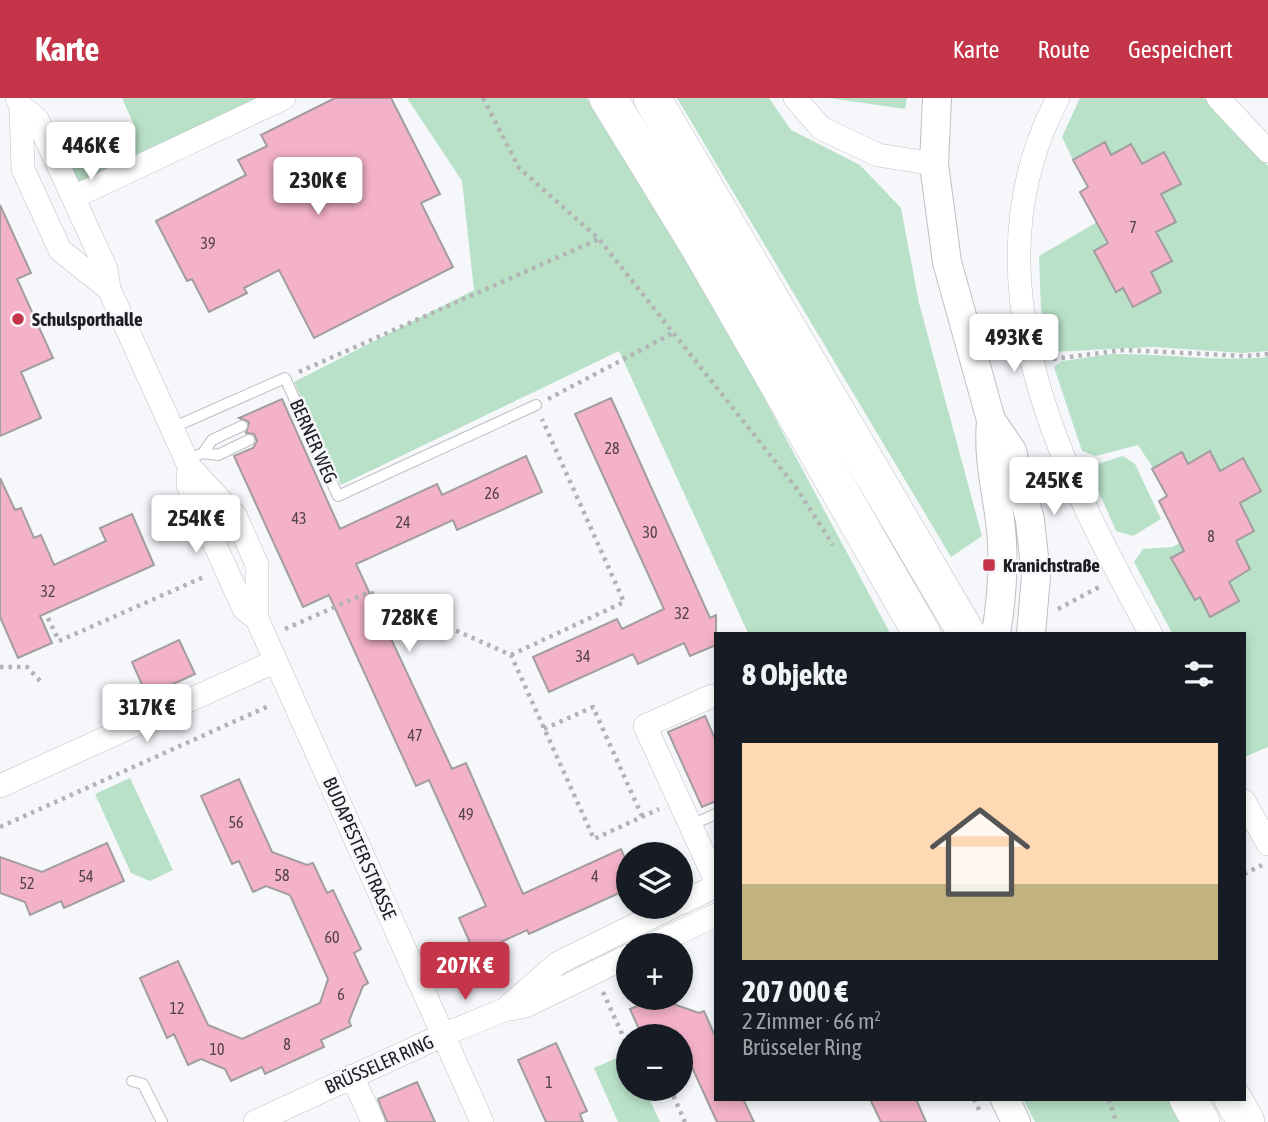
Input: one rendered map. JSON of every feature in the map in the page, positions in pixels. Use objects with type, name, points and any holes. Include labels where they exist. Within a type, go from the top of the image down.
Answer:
[{"type":"highway","points":[[608,98],[697,243],[921,632]]},
{"type":"highway","points":[[652,98],[975,631]]},
{"type":"highway","points":[[1189,1101],[1201,1122]]},
{"type":"highway","points":[[1234,1101],[1246,1122]]},
{"type":"street","points":[[74,197],[284,98]]},
{"type":"street","points":[[794,98],[821,128],[833,134],[878,155],[934,164]]},
{"type":"street","points":[[937,98],[934,164],[947,262],[991,419],[1012,450],[1030,520],[1036,576],[1033,622]]},
{"type":"street","points":[[1058,98],[1033,155],[1020,226],[1018,281],[1022,320],[1032,361],[1071,478],[1119,577],[1150,632]]},
{"type":"street","points":[[1218,98],[1268,151]]},
{"type":"street","name":"BUDAPESTER STRASSE","points":[[19,102],[37,119],[74,197],[106,270],[109,289],[172,428],[236,517],[257,565],[261,628]]},
{"type":"street","name":"BUDAPESTER STRASSE","points":[[19,102],[23,169],[60,250],[109,289]]},
{"type":"street","points":[[975,631],[1002,580],[1001,523],[988,456],[991,419]]},
{"type":"street","name":"BUDAPESTER STRASSE","points":[[193,460],[188,485],[244,609],[261,628],[292,695],[482,1122]]},
{"type":"street","points":[[0,786],[276,661]]},
{"type":"street","points":[[714,700],[645,726],[714,879]]},
{"type":"street","points":[[1246,805],[1268,844]]},
{"type":"street","points":[[693,896],[714,885]]},
{"type":"street","points":[[678,933],[714,916]]},
{"type":"street","name":"BRÜSSELER RING","points":[[504,1010],[558,962],[647,919]]},
{"type":"street","name":"BRÜSSELER RING","points":[[254,1122],[443,1035],[504,1010],[526,1006],[616,962]]},
{"type":"street","points":[[352,1076],[373,1122]]},
{"type":"street","points":[[1006,1101],[1016,1122]]},
{"type":"lane","name":"BERNER WEG","points":[[172,428],[285,378],[338,496],[536,405]]},
{"type":"lane","points":[[193,460],[212,440],[243,426]]},
{"type":"lane","points":[[193,460],[218,455],[249,440]]},
{"type":"lane","points":[[691,825],[714,815]]},
{"type":"lane","points":[[132,1082],[143,1084],[162,1122]]},
{"type":"path","points":[[482,98],[519,168],[600,240],[797,489],[840,556]]},
{"type":"path","points":[[285,378],[600,240]]},
{"type":"path","points":[[511,655],[624,602],[536,405],[675,332]]},
{"type":"path","points":[[1032,361],[1124,350],[1245,356],[1268,354]]},
{"type":"path","points":[[48,618],[59,641],[226,567]]},
{"type":"path","points":[[1033,622],[1119,577]]},
{"type":"path","points":[[261,628],[369,592],[511,655],[594,839],[678,799]]},
{"type":"path","points":[[0,667],[27,667],[43,684]]},
{"type":"path","points":[[0,827],[292,695]]},
{"type":"path","points":[[544,729],[593,707],[643,817]]},
{"type":"path","points":[[1246,873],[1268,861]]},
{"type":"path","points":[[594,972],[618,1024]]},
{"type":"path","points":[[676,1101],[685,1122]]},
{"type":"path","points":[[1110,1101],[1116,1122]]},
{"type":"green space","points":[[122,98],[274,98],[73,184],[60,154],[133,123]]},
{"type":"green space","points":[[407,98],[587,98],[715,306],[889,632],[748,632],[619,351],[341,485],[294,382],[474,290],[462,181]]},
{"type":"green space","points":[[677,98],[769,98],[791,130],[860,165],[901,208],[919,303],[982,536],[951,557]]},
{"type":"green space","points":[[829,98],[907,98],[905,109]]},
{"type":"green space","points":[[1080,98],[1204,98],[1268,166],[1268,351],[1243,353],[1153,347],[1050,352],[1041,309],[1039,256],[1097,222],[1108,243],[1094,251],[1116,291],[1123,288],[1134,307],[1161,292],[1151,272],[1156,232],[1176,221],[1161,194],[1181,183],[1164,152],[1142,164],[1132,144],[1111,155],[1105,143],[1073,160],[1062,137]]},
{"type":"green space","points":[[1111,354],[1268,357],[1268,747],[1246,756],[1246,632],[1171,632],[1134,562],[1143,549],[1172,547],[1180,543],[1184,551],[1171,559],[1195,600],[1200,597],[1210,617],[1239,601],[1229,582],[1250,569],[1236,541],[1254,531],[1240,503],[1261,490],[1243,459],[1220,471],[1210,451],[1188,464],[1182,452],[1153,468],[1138,445],[1096,456],[1082,451],[1054,367],[1062,361]]},
{"type":"green space","points":[[1123,456],[1135,464],[1161,519],[1133,536],[1116,531],[1088,467]]},
{"type":"green space","points":[[130,778],[173,870],[150,881],[131,873],[95,794]]},
{"type":"green space","points":[[616,1058],[616,1101],[650,1101],[660,1122],[618,1122],[594,1068]]},
{"type":"green space","points":[[1024,1101],[1169,1101],[1181,1122],[1035,1122]]},
{"type":"building","points":[[335,98],[391,98],[440,194],[421,203],[453,267],[314,338],[279,270],[244,288],[247,293],[209,312],[192,279],[187,281],[156,221],[246,175],[238,160],[267,146],[261,135]]},
{"type":"building","points":[[1105,142],[1111,155],[1131,144],[1142,164],[1164,152],[1181,184],[1161,194],[1176,222],[1156,232],[1172,261],[1151,272],[1161,292],[1133,307],[1123,288],[1116,292],[1094,251],[1108,243],[1080,192],[1088,187],[1073,160]]},
{"type":"building","name":"Schulsporthalle","points":[[0,205],[31,273],[17,279],[53,358],[21,372],[41,418],[0,436]]},
{"type":"building","points":[[611,398],[710,618],[716,615],[716,632],[714,646],[690,656],[684,643],[638,664],[633,654],[549,692],[533,657],[617,619],[622,629],[664,609],[575,414]]},
{"type":"building","points":[[282,399],[340,529],[437,484],[442,495],[526,456],[542,492],[457,530],[453,520],[356,564],[452,769],[466,763],[523,894],[616,851],[616,894],[529,934],[527,930],[475,954],[459,918],[486,906],[429,780],[416,786],[329,595],[303,607],[234,456],[253,448],[257,441],[254,434],[246,433],[249,422],[239,418]]},
{"type":"building","points":[[1210,451],[1220,471],[1243,458],[1261,491],[1240,503],[1254,531],[1236,541],[1250,569],[1229,582],[1239,601],[1210,617],[1200,597],[1195,600],[1171,558],[1184,551],[1159,501],[1167,496],[1152,469],[1182,452],[1188,464]]},
{"type":"building","points":[[0,478],[15,510],[21,508],[34,538],[41,535],[54,565],[106,541],[100,528],[132,514],[154,565],[40,616],[52,643],[18,658],[0,617]]},
{"type":"building","points":[[179,640],[195,674],[147,696],[132,662]]},
{"type":"building","points":[[705,716],[714,736],[714,802],[702,807],[668,732]]},
{"type":"building","points":[[239,779],[272,852],[307,865],[313,863],[327,893],[333,890],[361,949],[354,953],[368,983],[363,986],[349,1021],[351,1026],[321,1040],[324,1047],[265,1074],[262,1067],[231,1081],[225,1069],[201,1059],[188,1065],[174,1034],[167,1038],[140,978],[178,961],[208,1025],[242,1039],[320,1003],[328,979],[290,895],[266,886],[253,892],[239,861],[232,864],[201,796]]},
{"type":"building","points":[[107,843],[124,881],[64,908],[61,901],[30,915],[25,902],[0,893],[0,857],[42,872]]},
{"type":"building","points":[[630,1010],[704,1011],[714,1034],[714,1101],[744,1101],[754,1122],[717,1122],[693,1069],[693,1024],[637,1024]]},
{"type":"building","points":[[556,1043],[587,1111],[580,1114],[583,1122],[546,1122],[518,1060]]},
{"type":"building","points":[[417,1082],[435,1122],[387,1122],[378,1099]]},
{"type":"building","points":[[871,1101],[917,1101],[926,1122],[881,1122]]},
{"type":"place","name":"Schulsporthalle","points":[[18,319]]},
{"type":"place","name":"Kranichstraße","points":[[989,565]]}]
